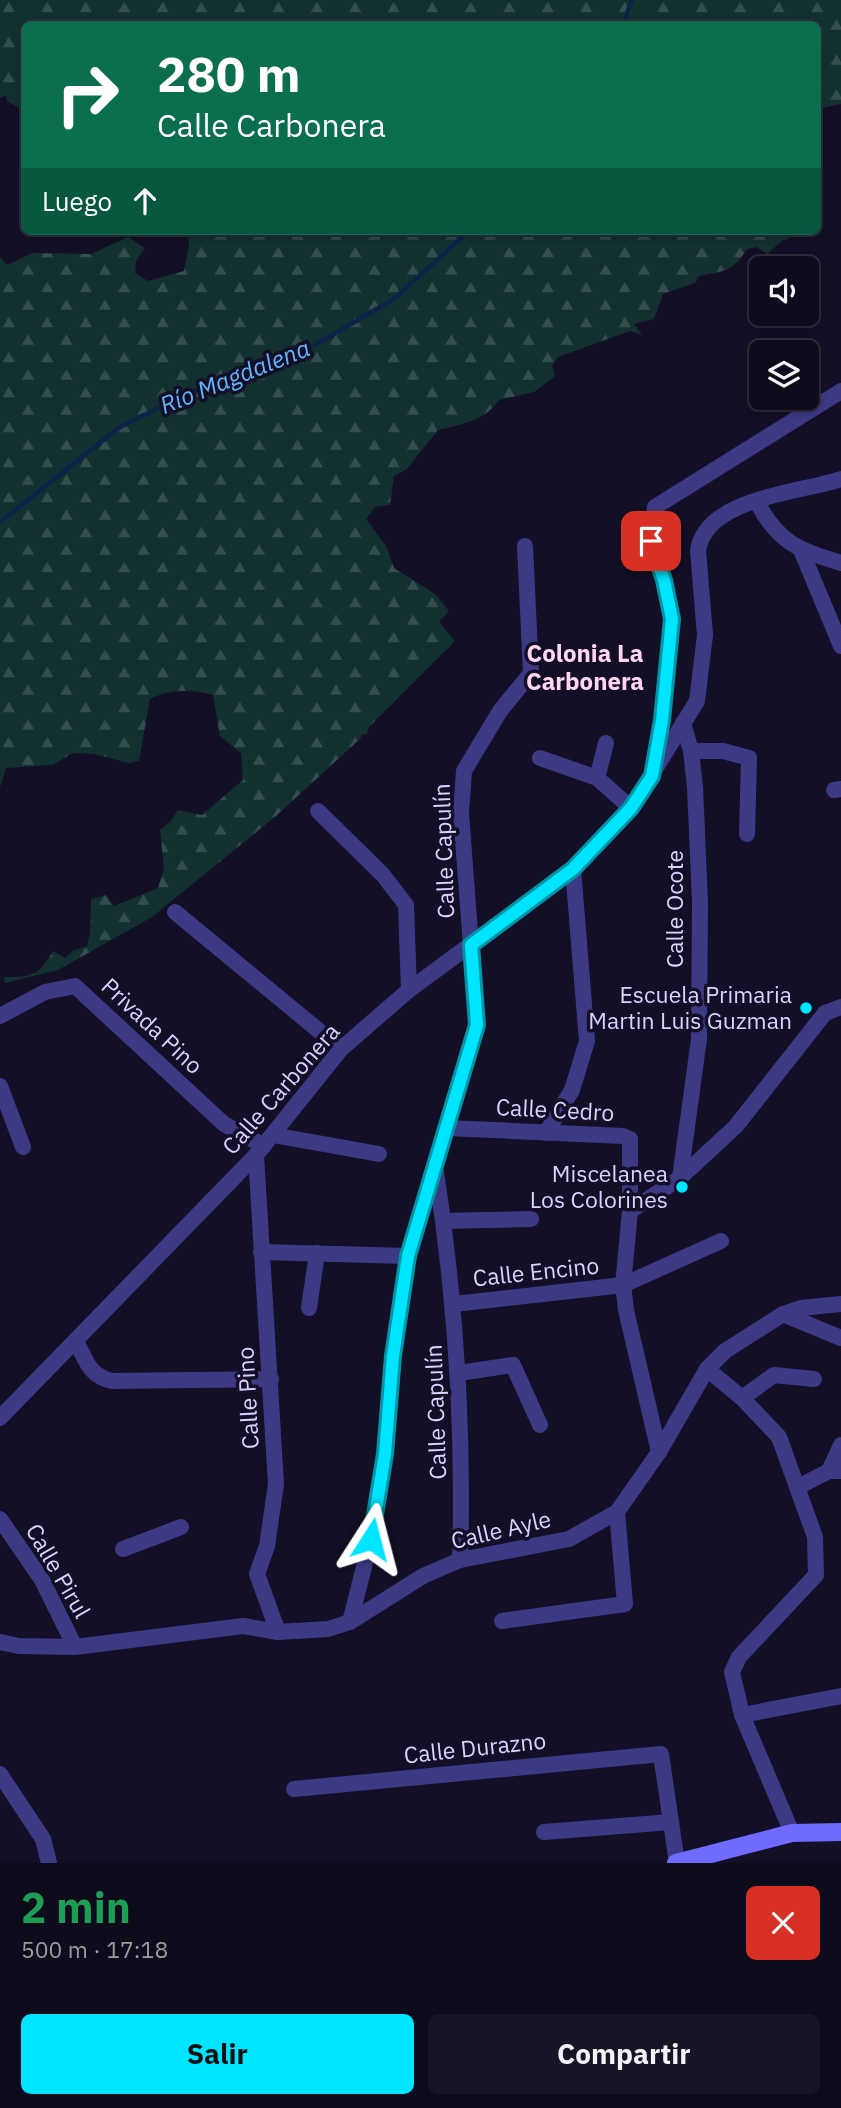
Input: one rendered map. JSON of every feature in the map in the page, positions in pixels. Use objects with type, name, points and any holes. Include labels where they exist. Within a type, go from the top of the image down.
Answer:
[{"type":"main road","points":[[677,1863],[792,1833],[841,1832]]},
{"type":"street","points":[[652,776],[662,720],[672,619],[664,580],[651,541],[655,508],[841,391]]},
{"type":"street","name":"Calle Carbonera","points":[[0,1418],[264,1146],[341,1049],[409,990],[573,869],[631,808],[697,701],[703,670],[705,635],[698,551],[699,538],[707,526],[721,514],[841,479]]},
{"type":"street","points":[[757,502],[778,535],[801,550],[841,563]]},
{"type":"street","name":"Calle Capulín","points":[[350,1622],[371,1539],[385,1454],[393,1356],[408,1256],[477,1025],[461,813],[464,771],[500,711],[531,673],[524,546]]},
{"type":"street","points":[[801,550],[841,646]]},
{"type":"street","name":"Calle Ocote","points":[[680,1178],[699,1039],[700,902],[691,751],[683,723]]},
{"type":"street","points":[[597,778],[606,743]]},
{"type":"street","points":[[691,751],[723,751],[749,758],[747,834]]},
{"type":"street","points":[[540,758],[597,778],[631,808]]},
{"type":"street","points":[[318,811],[383,875],[406,905],[409,990]]},
{"type":"street","points":[[546,1133],[572,1090],[587,1041],[573,869]]},
{"type":"street","points":[[175,912],[341,1049]]},
{"type":"street","name":"Privada Pino","points":[[0,1017],[45,992],[75,986],[224,1124],[264,1146]]},
{"type":"street","points":[[659,1452],[626,1310],[623,1285],[630,1210],[680,1178],[736,1126],[825,1013],[841,1007]]},
{"type":"street","points":[[0,1086],[23,1147]]},
{"type":"street","name":"Calle Cedro","points":[[447,1128],[623,1136],[630,1139],[630,1210]]},
{"type":"street","points":[[264,1146],[379,1154]]},
{"type":"street","name":"Calle Pino","points":[[264,1146],[261,1252],[276,1484],[267,1546],[257,1574],[278,1632]]},
{"type":"street","name":"Calle Capulín","points":[[435,1167],[454,1304],[459,1373],[463,1478],[460,1560]]},
{"type":"street","points":[[443,1221],[531,1219]]},
{"type":"street","name":"Calle Encino","points":[[454,1304],[623,1285],[721,1241]]},
{"type":"street","points":[[261,1252],[408,1256]]},
{"type":"street","points":[[309,1308],[317,1253]]},
{"type":"street","name":"Calle Ayle","points":[[0,1642],[19,1646],[75,1647],[243,1626],[278,1632],[328,1629],[350,1622],[423,1576],[460,1560],[569,1539],[617,1512],[659,1452],[707,1369],[725,1351],[783,1314],[802,1308],[841,1304]]},
{"type":"street","points":[[783,1314],[841,1338]]},
{"type":"street","points":[[76,1341],[91,1372],[97,1378],[112,1381],[271,1379]]},
{"type":"street","points":[[459,1373],[513,1365],[540,1425]]},
{"type":"street","points":[[707,1369],[742,1398],[779,1437],[815,1537],[816,1576],[738,1657],[732,1672],[742,1715],[792,1833]]},
{"type":"street","points":[[742,1398],[774,1375],[814,1379]]},
{"type":"street","points":[[798,1487],[835,1471],[841,1445]]},
{"type":"street","points":[[502,1621],[625,1604],[617,1512]]},
{"type":"street","name":"Calle Pirul","points":[[0,1519],[42,1580],[75,1647]]},
{"type":"street","points":[[123,1549],[181,1527]]},
{"type":"street","points":[[742,1715],[841,1696]]},
{"type":"street","name":"Calle Durazno","points":[[294,1789],[628,1755],[661,1754],[671,1822]]},
{"type":"street","points":[[0,1774],[43,1839],[49,1863]]},
{"type":"street","points":[[544,1832],[671,1822],[677,1863]]},
{"type":"green space","points":[[0,0],[841,0],[841,104],[821,108],[821,21],[21,21],[21,109],[7,101],[6,95],[0,98]]},
{"type":"green space","points":[[188,235],[796,235],[782,241],[767,254],[757,247],[747,249],[737,262],[727,269],[699,276],[695,283],[663,294],[654,319],[634,324],[642,335],[630,331],[558,357],[552,365],[555,376],[534,392],[499,400],[480,417],[438,430],[407,469],[394,476],[390,505],[375,507],[366,519],[386,546],[394,568],[435,594],[449,611],[439,622],[455,641],[369,727],[367,734],[361,735],[361,738],[276,816],[152,917],[58,970],[5,983],[4,977],[28,975],[39,970],[53,951],[65,958],[74,950],[87,947],[91,899],[106,895],[114,906],[158,888],[164,868],[160,830],[171,821],[178,810],[202,815],[243,780],[241,753],[220,736],[213,695],[180,691],[164,693],[150,699],[139,761],[129,763],[94,754],[73,753],[52,765],[6,768],[0,787],[0,257],[7,265],[32,253],[91,254],[128,237],[145,248],[136,261],[135,273],[148,281],[184,271]]},
{"type":"waterway","name":"Río Magdalena","points":[[624,21],[632,0]]},
{"type":"waterway","name":"Río Magdalena","points":[[0,522],[120,427],[195,390],[311,347],[394,299],[465,235]]},
{"type":"place","name":"Escuela Primaria Martin Luis Guzman","points":[[806,1008]]},
{"type":"place","name":"Miscelanea Los Colorines","points":[[682,1187]]},
{"type":"district","name":"Colonia La Carbonera","points":[[585,668]]},
{"type":"route","points":[[371,1539],[385,1454],[393,1356],[408,1256],[477,1025],[471,945],[573,869],[631,808],[652,776],[662,720],[672,619],[664,580],[651,541]]}]
